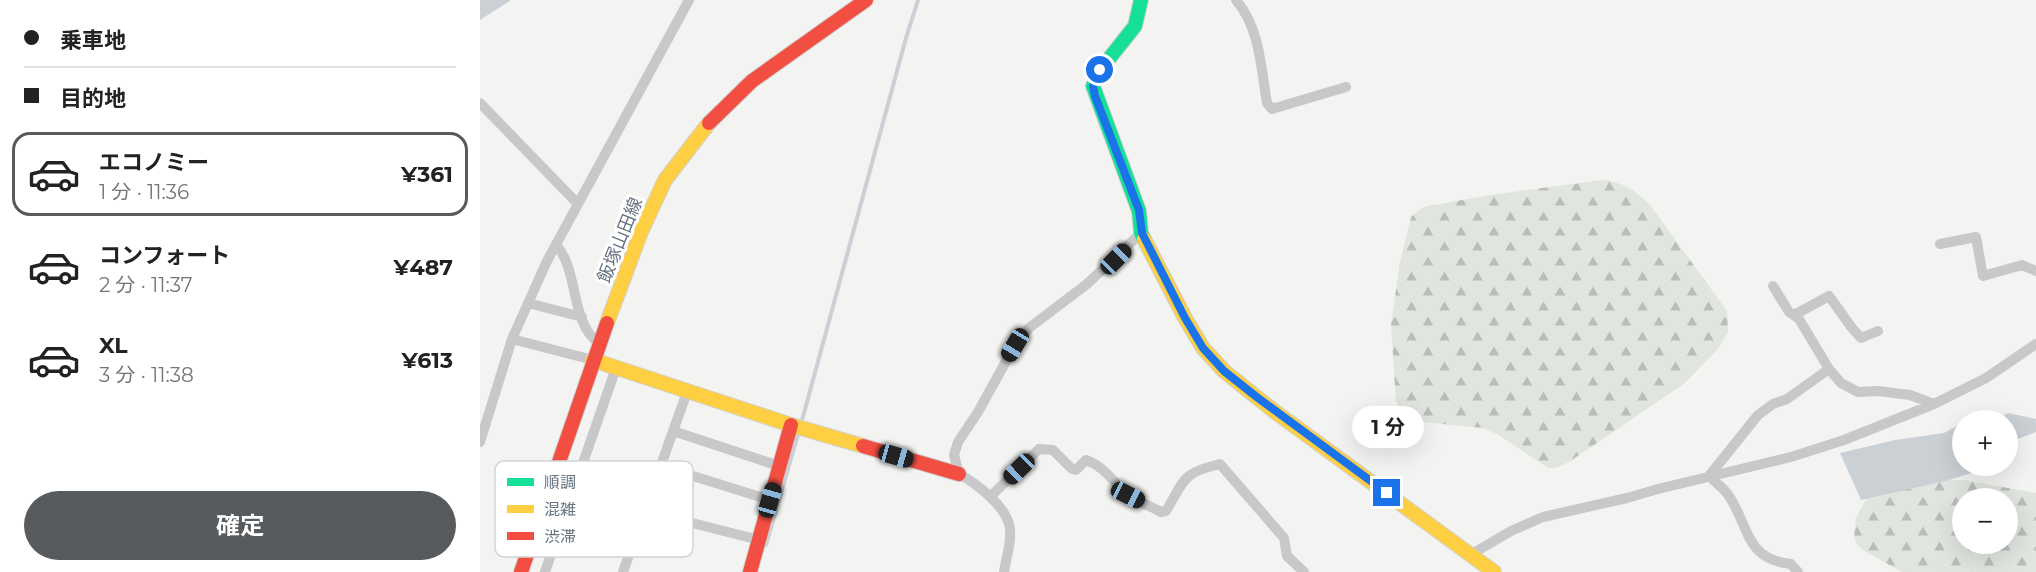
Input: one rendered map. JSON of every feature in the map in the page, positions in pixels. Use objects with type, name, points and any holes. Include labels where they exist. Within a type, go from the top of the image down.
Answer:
[{"type":"street","points":[[480,442],[512,339],[528,303],[556,245],[689,0]]},
{"type":"street","name":"飯塚山田線","points":[[559,461],[599,343],[641,232],[665,180],[707,125],[753,81],[866,0]]},
{"type":"street","points":[[1140,0],[1135,26],[1100,70],[1093,86],[1139,210],[1142,233],[1185,318],[1203,348],[1224,371],[1284,418],[1494,572]]},
{"type":"street","points":[[1236,0],[1252,27],[1267,103],[1272,109],[1346,87]]},
{"type":"street","points":[[480,103],[578,204]]},
{"type":"street","points":[[959,474],[954,455],[958,442],[978,412],[1015,345],[1029,328],[1087,284],[1142,233]]},
{"type":"street","points":[[1940,244],[1976,237],[1983,276],[2022,265],[2036,272]]},
{"type":"street","points":[[556,245],[564,254],[582,317],[592,338],[599,343]]},
{"type":"street","points":[[1773,286],[1781,302],[1799,319],[1829,369],[1841,383],[1858,392],[1878,391],[1910,395],[1934,404]]},
{"type":"street","points":[[1794,315],[1829,296],[1861,338],[1878,331]]},
{"type":"street","points":[[528,303],[582,317]]},
{"type":"street","points":[[512,339],[593,360],[791,425],[959,474],[972,481],[990,498],[1009,524],[1010,538],[1004,572]]},
{"type":"street","points":[[1470,555],[1510,531],[1543,517],[1791,457],[1844,440],[1934,404],[1986,378],[2036,344]]},
{"type":"street","points":[[584,461],[616,368]]},
{"type":"street","points":[[1709,476],[1758,415],[1773,404],[1787,399],[1829,369]]},
{"type":"street","points":[[663,461],[687,392]]},
{"type":"street","points":[[750,572],[791,425]]},
{"type":"street","points":[[674,431],[779,466]]},
{"type":"street","points":[[990,498],[1039,449],[1053,450],[1072,469],[1076,470],[1086,460],[1093,462],[1128,495],[1161,512],[1166,511],[1178,488],[1190,474],[1199,469],[1220,464],[1284,538],[1287,556],[1304,572]]},
{"type":"street","points":[[693,476],[770,500]]},
{"type":"street","points":[[1709,476],[1731,498],[1751,541],[1763,556],[1774,562],[1791,564],[1798,572]]},
{"type":"street","points":[[693,523],[759,540]]},
{"type":"street","name":"飯塚山田線","points":[[521,572],[526,557]]},
{"type":"street","points":[[545,572],[550,557]]},
{"type":"street","points":[[623,572],[628,557]]},
{"type":"green space","points":[[1602,180],[1629,188],[1650,205],[1727,311],[1728,332],[1718,349],[1685,383],[1569,462],[1556,468],[1548,468],[1497,434],[1482,428],[1412,421],[1402,413],[1396,402],[1391,325],[1400,262],[1411,217],[1423,207],[1490,195]]},
{"type":"green space","points":[[1891,479],[1964,480],[2008,488],[1952,488],[1952,554],[2018,554],[2018,490],[2036,493],[2036,572],[1902,572],[1863,550],[1857,544],[1854,537],[1856,518],[1871,490]]},
{"type":"shaded area","points":[[480,0],[511,0],[480,20]]},
{"type":"shaded area","points":[[2018,415],[2036,419],[2036,432],[2018,439]]},
{"type":"shaded area","points":[[1952,429],[1952,476],[1962,476],[1861,500],[1840,453],[1895,440],[1944,433]]},
{"type":"waterway","points":[[801,424],[918,0]]},
{"type":"waterway","points":[[766,545],[799,431]]},
{"type":"traffic: fast","points":[[1141,0],[1135,26],[1100,70],[1093,86],[1139,211],[1141,233],[1144,239]]},
{"type":"traffic: slow","points":[[607,323],[641,232],[665,180],[709,123]]},
{"type":"traffic: slow","points":[[1144,239],[1203,348],[1224,371],[1274,411],[1494,572]]},
{"type":"traffic: slow","points":[[593,360],[791,425],[863,446]]},
{"type":"traffic: jam","points":[[709,123],[752,81],[866,0]]},
{"type":"traffic: jam","points":[[559,461],[607,323]]},
{"type":"traffic: jam","points":[[750,572],[791,425]]},
{"type":"traffic: jam","points":[[863,446],[959,474]]},
{"type":"traffic: jam","points":[[521,572],[526,557]]},
{"type":"route","points":[[1100,70],[1093,86],[1095,96],[1139,210],[1142,233],[1185,318],[1203,348],[1224,371],[1258,398],[1387,493]]}]
